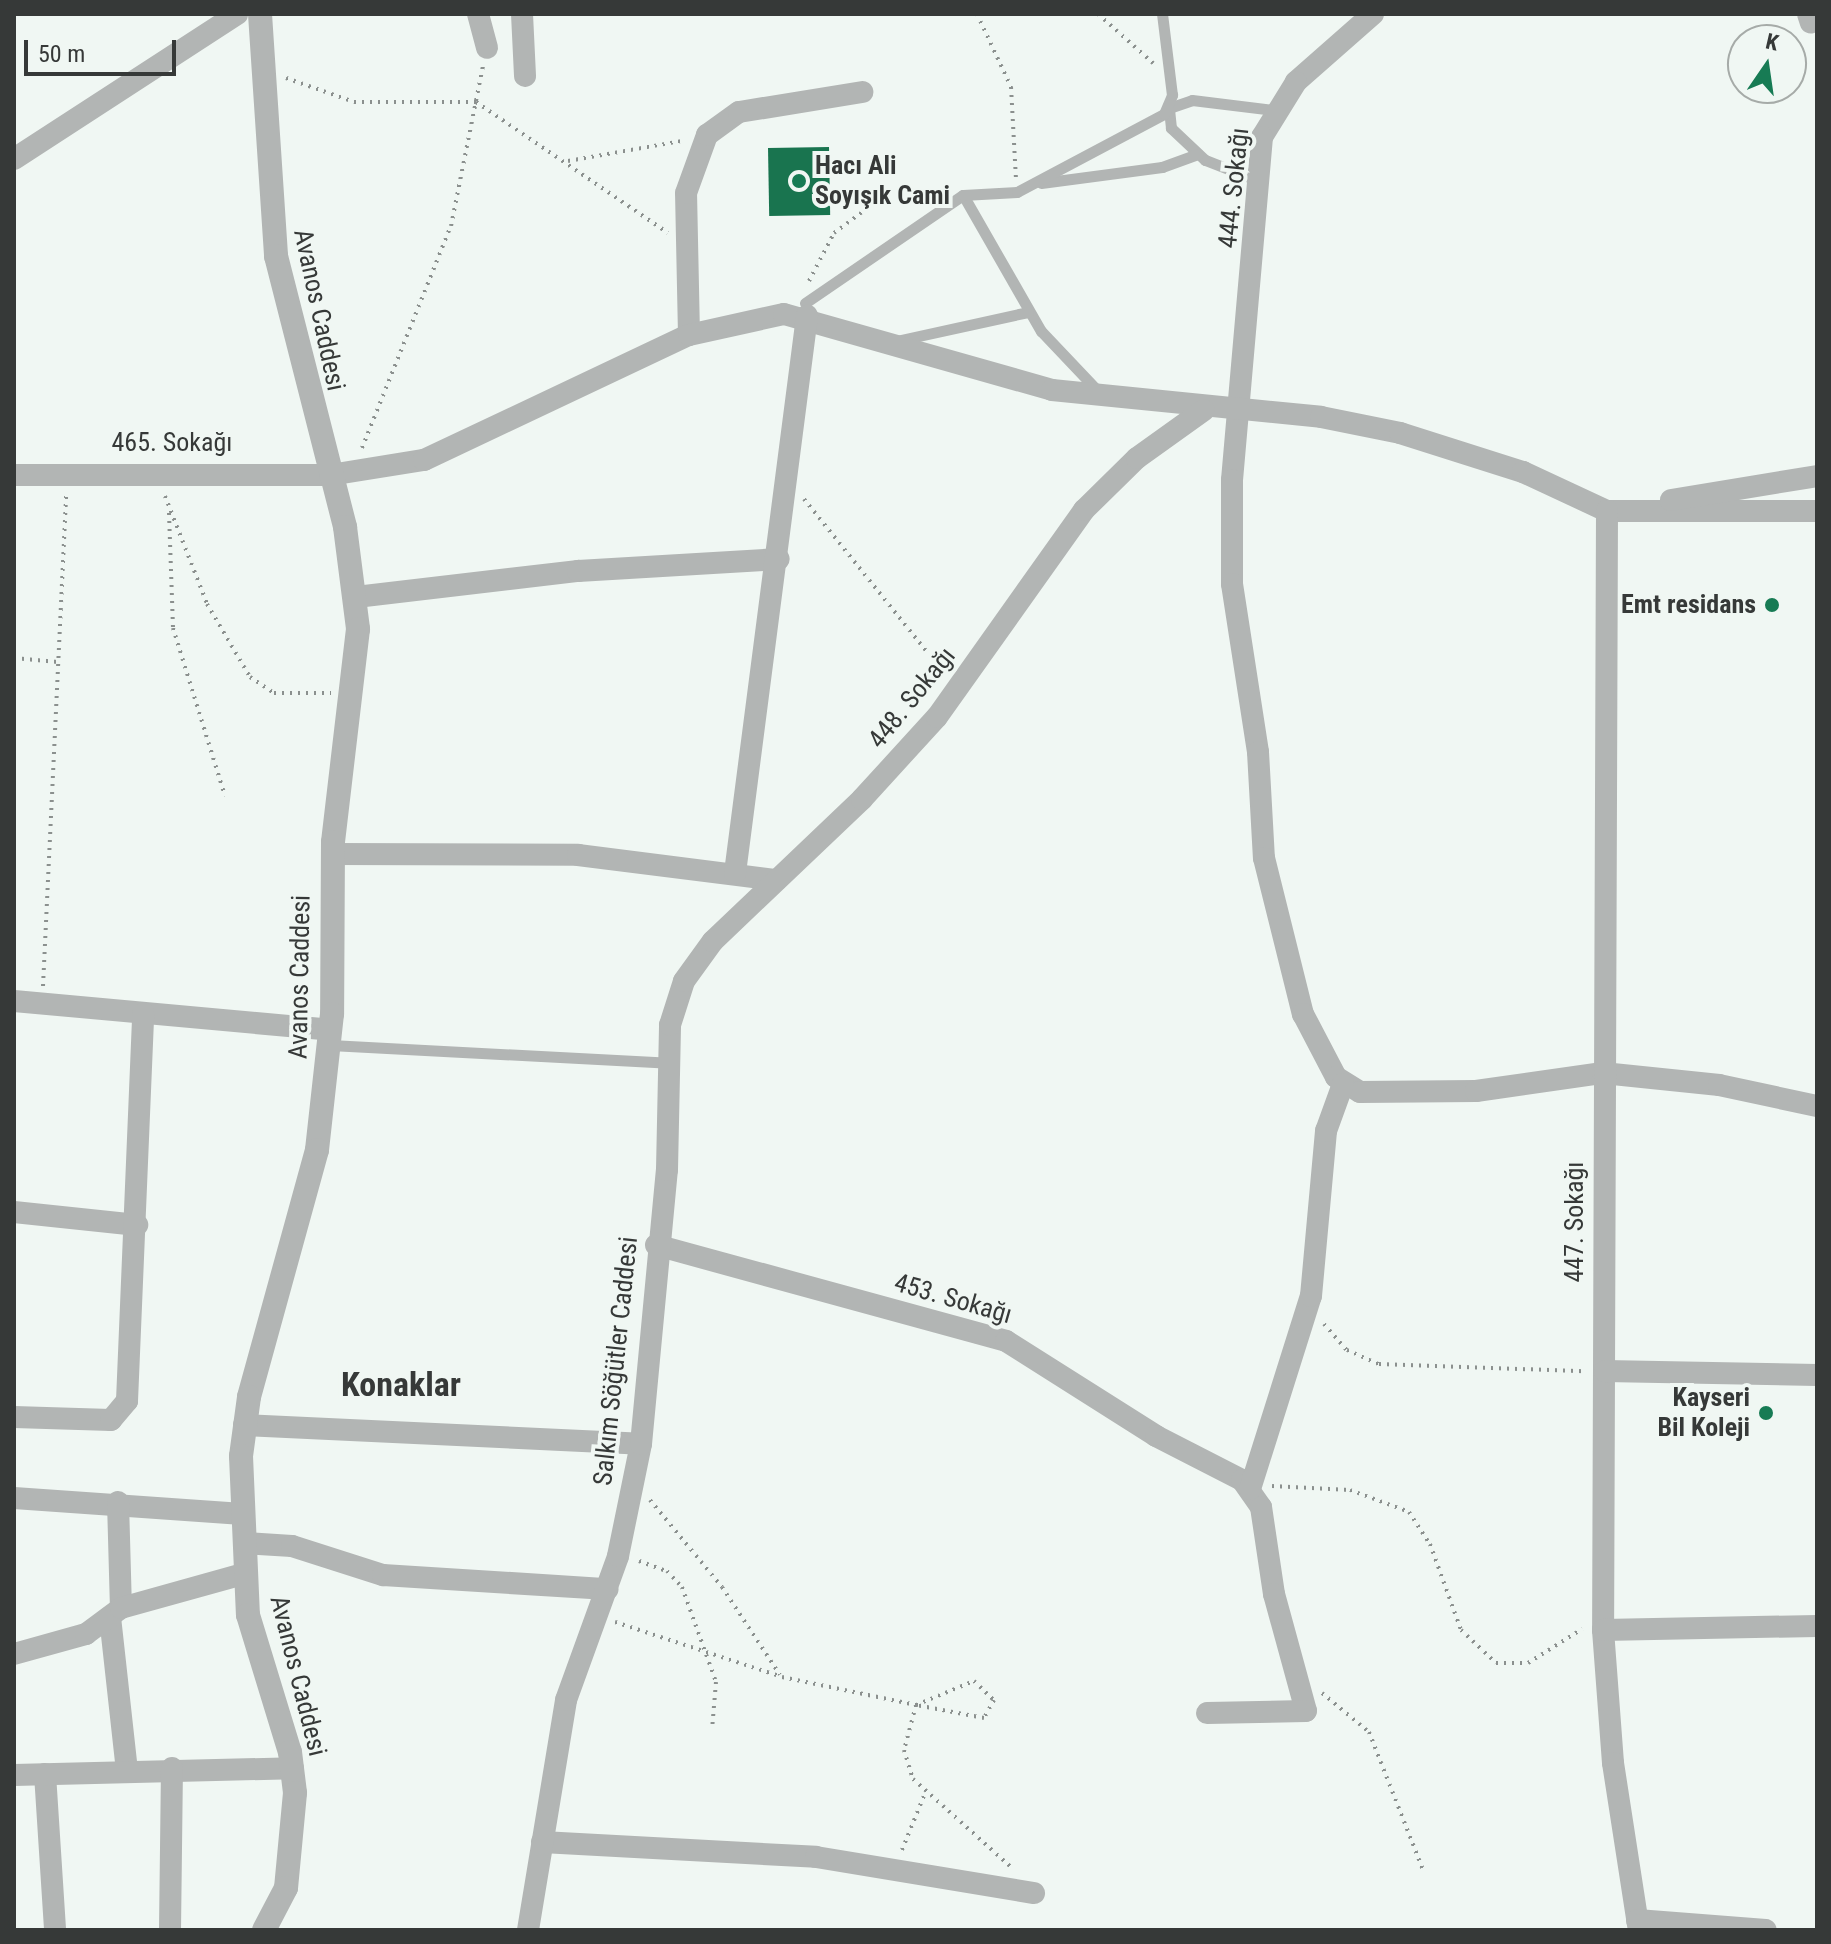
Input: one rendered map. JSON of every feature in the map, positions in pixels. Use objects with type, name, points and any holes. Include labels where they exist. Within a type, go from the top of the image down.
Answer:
[{"type":"street","points":[[14,159],[237,14]]},
{"type":"street","name":"Avanos Caddesi","points":[[260,14],[276,256],[342,473],[356,597],[356,690],[332,854],[330,1037],[312,1182],[244,1425],[242,1514],[248,1615],[293,1768],[286,1888],[264,1930]]},
{"type":"street","points":[[478,14],[487,48]]},
{"type":"street","points":[[522,14],[525,76]]},
{"type":"street","name":"444. Sokağı","points":[[1343,1084],[1303,1014],[1264,858],[1230,551],[1262,137],[1273,110],[1373,14]]},
{"type":"street","points":[[689,335],[687,178],[707,135],[739,112],[862,92]]},
{"type":"street","points":[[735,873],[779,559],[806,309],[882,344],[1002,379],[1108,399],[1204,410],[1321,417],[1440,444],[1607,511],[1817,511]]},
{"type":"street","name":"465. Sokağı","points":[[14,475],[68,471],[342,473],[424,460],[689,335],[740,318],[806,309]]},
{"type":"street","name":"448. Sokağı","points":[[670,1025],[697,960],[862,799],[958,690],[1084,510],[1204,410]]},
{"type":"street","points":[[1607,511],[1817,476]]},
{"type":"street","name":"447. Sokağı","points":[[1607,511],[1603,1630],[1613,1763],[1638,1925]]},
{"type":"street","points":[[356,597],[578,571],[779,559]]},
{"type":"street","points":[[332,854],[517,852],[735,873],[776,880]]},
{"type":"street","points":[[14,1001],[143,1013],[330,1037]]},
{"type":"street","points":[[14,1417],[111,1420],[124,1408],[137,1225],[143,1013]]},
{"type":"street","name":"Salkım Söğütler Caddesi","points":[[528,1930],[566,1700],[599,1617],[618,1556],[641,1444],[670,1025]]},
{"type":"street","points":[[1207,1713],[1306,1711],[1298,1686],[1261,1507],[1250,1489],[1311,1296],[1326,1131],[1343,1084],[1360,1092],[1448,1093],[1603,1073],[1719,1085],[1817,1106]]},
{"type":"street","points":[[14,1212],[137,1225]]},
{"type":"street","name":"453. Sokağı","points":[[656,1245],[1006,1341],[1250,1489]]},
{"type":"street","points":[[1605,1371],[1817,1375]]},
{"type":"street","points":[[244,1425],[641,1444]]},
{"type":"street","points":[[14,1498],[118,1502],[242,1514]]},
{"type":"street","points":[[118,1502],[115,1613],[127,1771]]},
{"type":"street","points":[[244,1543],[292,1546],[383,1575],[608,1589]]},
{"type":"street","points":[[14,1654],[65,1642],[115,1613],[246,1573]]},
{"type":"street","points":[[1603,1630],[1817,1626]]},
{"type":"street","points":[[170,1930],[172,1768]]},
{"type":"street","points":[[14,1775],[172,1768],[293,1768]]},
{"type":"street","points":[[45,1774],[55,1930]]},
{"type":"street","points":[[542,1842],[707,1847],[889,1866],[1034,1893]]},
{"type":"street","points":[[1638,1925],[1766,1930]]},
{"type":"lane","points":[[1162,14],[1171,128],[1198,154],[1259,181]]},
{"type":"lane","points":[[806,309],[963,195],[1017,192],[1169,108],[1192,100],[1273,110]]},
{"type":"lane","points":[[1037,183],[1162,167],[1198,154]]},
{"type":"lane","points":[[963,195],[1028,312],[1108,399]]},
{"type":"lane","points":[[882,344],[1028,312]]},
{"type":"lane","points":[[330,1037],[669,1063]]},
{"type":"path","points":[[977,14],[1011,87],[1017,192]]},
{"type":"path","points":[[1098,14],[1169,78]]},
{"type":"path","points":[[342,473],[451,226],[487,48]]},
{"type":"path","points":[[262,56],[287,79],[336,99],[476,102],[637,206],[688,256]]},
{"type":"path","points":[[566,161],[707,135]]},
{"type":"path","points":[[806,309],[834,233],[881,198]]},
{"type":"path","points":[[42,1004],[68,471]]},
{"type":"path","points":[[788,479],[958,690]]},
{"type":"path","points":[[225,796],[173,628],[170,511],[207,604],[257,685],[283,694],[356,690]]},
{"type":"path","points":[[14,658],[58,662]]},
{"type":"path","points":[[1311,1296],[1335,1339],[1369,1362],[1605,1371]]},
{"type":"path","points":[[634,1483],[714,1576],[782,1677]]},
{"type":"path","points":[[1250,1489],[1326,1486],[1400,1505],[1427,1537],[1461,1630],[1496,1663],[1528,1663],[1575,1629],[1603,1630]]},
{"type":"path","points":[[618,1556],[679,1582],[716,1682],[712,1730]]},
{"type":"path","points":[[599,1617],[782,1677],[916,1705],[979,1718],[995,1704],[989,1688],[974,1681],[916,1705]]},
{"type":"path","points":[[1298,1686],[1339,1702],[1364,1724],[1424,1872]]},
{"type":"path","points":[[916,1705],[905,1757],[925,1793],[1034,1893]]},
{"type":"path","points":[[889,1866],[912,1833],[925,1793]]},
{"type":"building","name":"Hacı Ali Soyışık Cami","points":[[829,147],[830,215],[769,216],[768,148]]},
{"type":"place","name":"Hacı Ali Soyışık Cami","points":[[799,181]]},
{"type":"place","name":"Emt residans","points":[[1772,605]]},
{"type":"place","name":"Kayseri Bil Koleji","points":[[1766,1413]]},
{"type":"district","name":"Konaklar","points":[[401,1385]]}]
